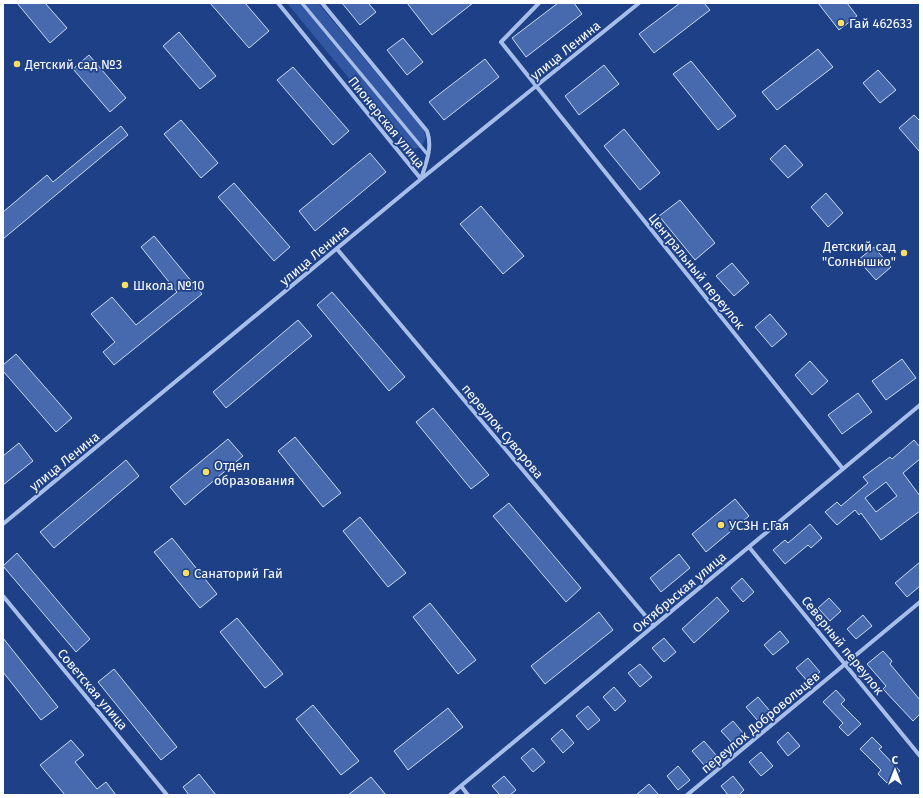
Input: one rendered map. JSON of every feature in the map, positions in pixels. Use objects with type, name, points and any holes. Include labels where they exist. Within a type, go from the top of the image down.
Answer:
[{"type":"street","name":"Пионерская улица","points":[[278,3],[421,179]]},
{"type":"street","points":[[302,3],[428,155]]},
{"type":"street","name":"Пионерская улица","points":[[322,3],[427,131],[429,137],[428,155],[421,179]]},
{"type":"street","name":"Центральный переулок","points":[[539,3],[501,42],[843,469]]},
{"type":"street","name":"улица Ленина","points":[[3,524],[421,179],[639,3]]},
{"type":"street","name":"переулок Суворова","points":[[337,249],[654,626]]},
{"type":"street","name":"Октябрьская улица","points":[[450,795],[920,405]]},
{"type":"street","name":"Северный переулок","points":[[749,547],[920,756]]},
{"type":"street","name":"Советская улица","points":[[3,596],[167,795]]},
{"type":"street","name":"переулок Добровольцев","points":[[687,795],[920,602]]},
{"type":"street","points":[[461,786],[468,795]]},
{"type":"shaded area","points":[[287,3],[318,3],[423,129],[426,138],[421,147],[410,150],[404,145]]},
{"type":"building","points":[[17,3],[45,3],[67,28],[50,43]]},
{"type":"building","points":[[210,3],[245,3],[269,31],[249,48]]},
{"type":"building","points":[[342,3],[368,3],[376,12],[360,25]]},
{"type":"building","points":[[407,3],[473,3],[432,35]]},
{"type":"building","points":[[558,3],[574,3],[582,14],[526,57],[512,38]]},
{"type":"building","points":[[680,3],[704,3],[710,10],[654,53],[639,34]]},
{"type":"building","name":"Гай 462633","points":[[818,3],[847,3],[857,16],[839,30]]},
{"type":"building","points":[[179,32],[216,76],[200,89],[163,46]]},
{"type":"building","points":[[403,38],[423,62],[407,75],[387,50]]},
{"type":"building","points":[[818,49],[833,67],[777,110],[762,92]]},
{"type":"building","points":[[89,55],[126,98],[110,112],[73,69]]},
{"type":"building","points":[[485,59],[499,77],[444,120],[429,102]]},
{"type":"building","points":[[691,61],[736,116],[718,130],[673,74]]},
{"type":"building","points":[[604,65],[619,84],[579,115],[565,96]]},
{"type":"building","points":[[293,67],[349,131],[333,145],[277,80]]},
{"type":"building","points":[[878,70],[896,90],[880,103],[863,83]]},
{"type":"building","points":[[914,115],[920,121],[920,152],[899,128]]},
{"type":"building","points":[[181,120],[218,163],[201,178],[164,134]]},
{"type":"building","points":[[121,126],[128,135],[3,239],[3,212],[47,175],[53,182]]},
{"type":"building","points":[[624,129],[660,173],[640,190],[604,146]]},
{"type":"building","points":[[785,145],[803,165],[788,178],[770,159]]},
{"type":"building","points":[[370,153],[386,172],[315,231],[299,211]]},
{"type":"building","points":[[234,183],[290,247],[274,261],[218,197]]},
{"type":"building","points":[[826,193],[843,213],[828,227],[811,207]]},
{"type":"building","points":[[680,200],[715,243],[695,260],[659,216]]},
{"type":"building","points":[[481,206],[524,256],[503,274],[460,224]]},
{"type":"building","points":[[154,236],[202,294],[114,365],[103,352],[115,342],[91,314],[112,297],[136,325],[177,292],[141,247]]},
{"type":"building","points":[[874,247],[891,267],[876,280],[858,260]]},
{"type":"building","points":[[732,263],[749,283],[734,296],[716,276]]},
{"type":"building","points":[[332,292],[405,377],[389,391],[317,305]]},
{"type":"building","points":[[770,314],[787,334],[772,347],[755,327]]},
{"type":"building","points":[[298,320],[312,336],[226,408],[213,392]]},
{"type":"building","points":[[16,354],[72,418],[56,432],[3,371],[3,365]]},
{"type":"building","points":[[902,359],[916,378],[886,400],[872,381]]},
{"type":"building","points":[[810,361],[828,381],[812,395],[795,375]]},
{"type":"building","points":[[858,393],[872,412],[842,434],[828,415]]},
{"type":"building","points":[[433,408],[489,475],[471,489],[416,422]]},
{"type":"building","points":[[295,437],[341,493],[323,507],[278,451]]},
{"type":"building","name":"Отдел образования","points":[[228,439],[243,456],[185,505],[170,487]]},
{"type":"building","points":[[914,440],[920,447],[920,459],[903,473],[920,496],[920,511],[881,540],[861,513],[859,515],[855,510],[837,525],[825,512],[837,502],[841,506],[868,483],[863,477],[890,457],[892,459]],"holes":[[[886,482],[897,496],[876,512],[865,498]]]},
{"type":"building","points":[[19,443],[33,461],[3,485],[3,456]]},
{"type":"building","points":[[126,460],[139,476],[54,548],[40,532]]},
{"type":"building","name":"УСЗН г.Гая","points":[[735,499],[749,516],[706,552],[692,534]]},
{"type":"building","points":[[509,503],[581,588],[566,602],[493,516]]},
{"type":"building","points":[[360,517],[406,573],[388,587],[343,531]]},
{"type":"building","points":[[810,524],[822,538],[811,548],[808,545],[785,564],[773,550],[785,540],[788,543]]},
{"type":"building","name":"Санаторий Гай","points":[[172,538],[217,594],[200,608],[154,552]]},
{"type":"building","points":[[17,553],[90,639],[76,652],[3,566]]},
{"type":"building","points":[[679,554],[690,568],[661,592],[650,578]]},
{"type":"building","points":[[920,562],[920,586],[907,597],[895,583]]},
{"type":"building","points":[[742,578],[754,592],[743,602],[731,588]]},
{"type":"building","points":[[717,597],[729,611],[694,643],[682,629]]},
{"type":"building","points":[[829,598],[841,611],[830,621],[818,608]]},
{"type":"building","points":[[430,603],[476,660],[458,674],[413,617]]},
{"type":"building","points":[[599,612],[613,630],[545,684],[531,666]]},
{"type":"building","points":[[863,615],[872,626],[856,639],[847,629]]},
{"type":"building","points":[[237,618],[283,674],[265,688],[220,632]]},
{"type":"building","points":[[780,631],[789,642],[773,655],[764,645]]},
{"type":"building","points":[[3,638],[58,707],[41,720],[3,672]]},
{"type":"building","points":[[664,638],[676,652],[664,662],[652,648]]},
{"type":"building","points":[[883,651],[892,661],[890,664],[920,700],[920,714],[913,721],[883,689],[886,686],[867,664]]},
{"type":"building","points":[[808,658],[820,672],[808,682],[796,668]]},
{"type":"building","points":[[640,664],[652,677],[640,687],[628,673]]},
{"type":"building","points":[[114,669],[177,747],[161,760],[98,682]]},
{"type":"building","points":[[614,687],[626,701],[615,711],[603,697]]},
{"type":"building","points":[[836,690],[845,700],[841,704],[861,724],[848,736],[839,727],[843,723],[823,702]]},
{"type":"building","points":[[758,697],[770,711],[758,721],[746,707]]},
{"type":"building","points":[[313,705],[359,761],[341,775],[296,719]]},
{"type":"building","points":[[588,706],[600,720],[588,730],[576,716]]},
{"type":"building","points":[[448,708],[463,727],[408,770],[394,751]]},
{"type":"building","points":[[733,721],[744,734],[733,744],[721,731]]},
{"type":"building","points":[[562,729],[574,743],[563,753],[551,739]]},
{"type":"building","points":[[788,732],[800,746],[788,756],[777,742]]},
{"type":"building","points":[[872,737],[882,747],[879,749],[900,771],[887,783],[878,774],[881,770],[860,749]]},
{"type":"building","points":[[71,740],[84,755],[75,762],[97,789],[106,782],[116,795],[65,795],[40,765]]},
{"type":"building","points":[[704,741],[716,755],[704,765],[692,751]]},
{"type":"building","points":[[533,748],[545,762],[533,772],[521,758]]},
{"type":"building","points":[[761,752],[773,766],[761,776],[749,762]]},
{"type":"building","points":[[678,766],[690,780],[678,790],[667,776]]},
{"type":"building","points":[[199,774],[216,795],[189,795],[183,787]]},
{"type":"building","points":[[504,776],[516,790],[510,795],[500,795],[492,786]]},
{"type":"building","points":[[733,776],[744,790],[739,795],[728,795],[721,786]]},
{"type":"building","points":[[371,777],[386,795],[348,795]]},
{"type":"building","points":[[649,784],[659,795],[636,795]]},
{"type":"place","name":"Гай 462633","points":[[841,23]]},
{"type":"place","name":"Детский сад №3","points":[[17,64]]},
{"type":"place","name":"Детский сад \"Солнышко\"","points":[[904,253]]},
{"type":"place","name":"Школа №10","points":[[125,285]]},
{"type":"place","name":"Отдел образования","points":[[206,472]]},
{"type":"place","name":"УСЗН г.Гая","points":[[721,525]]},
{"type":"place","name":"Санаторий Гай","points":[[186,573]]}]
